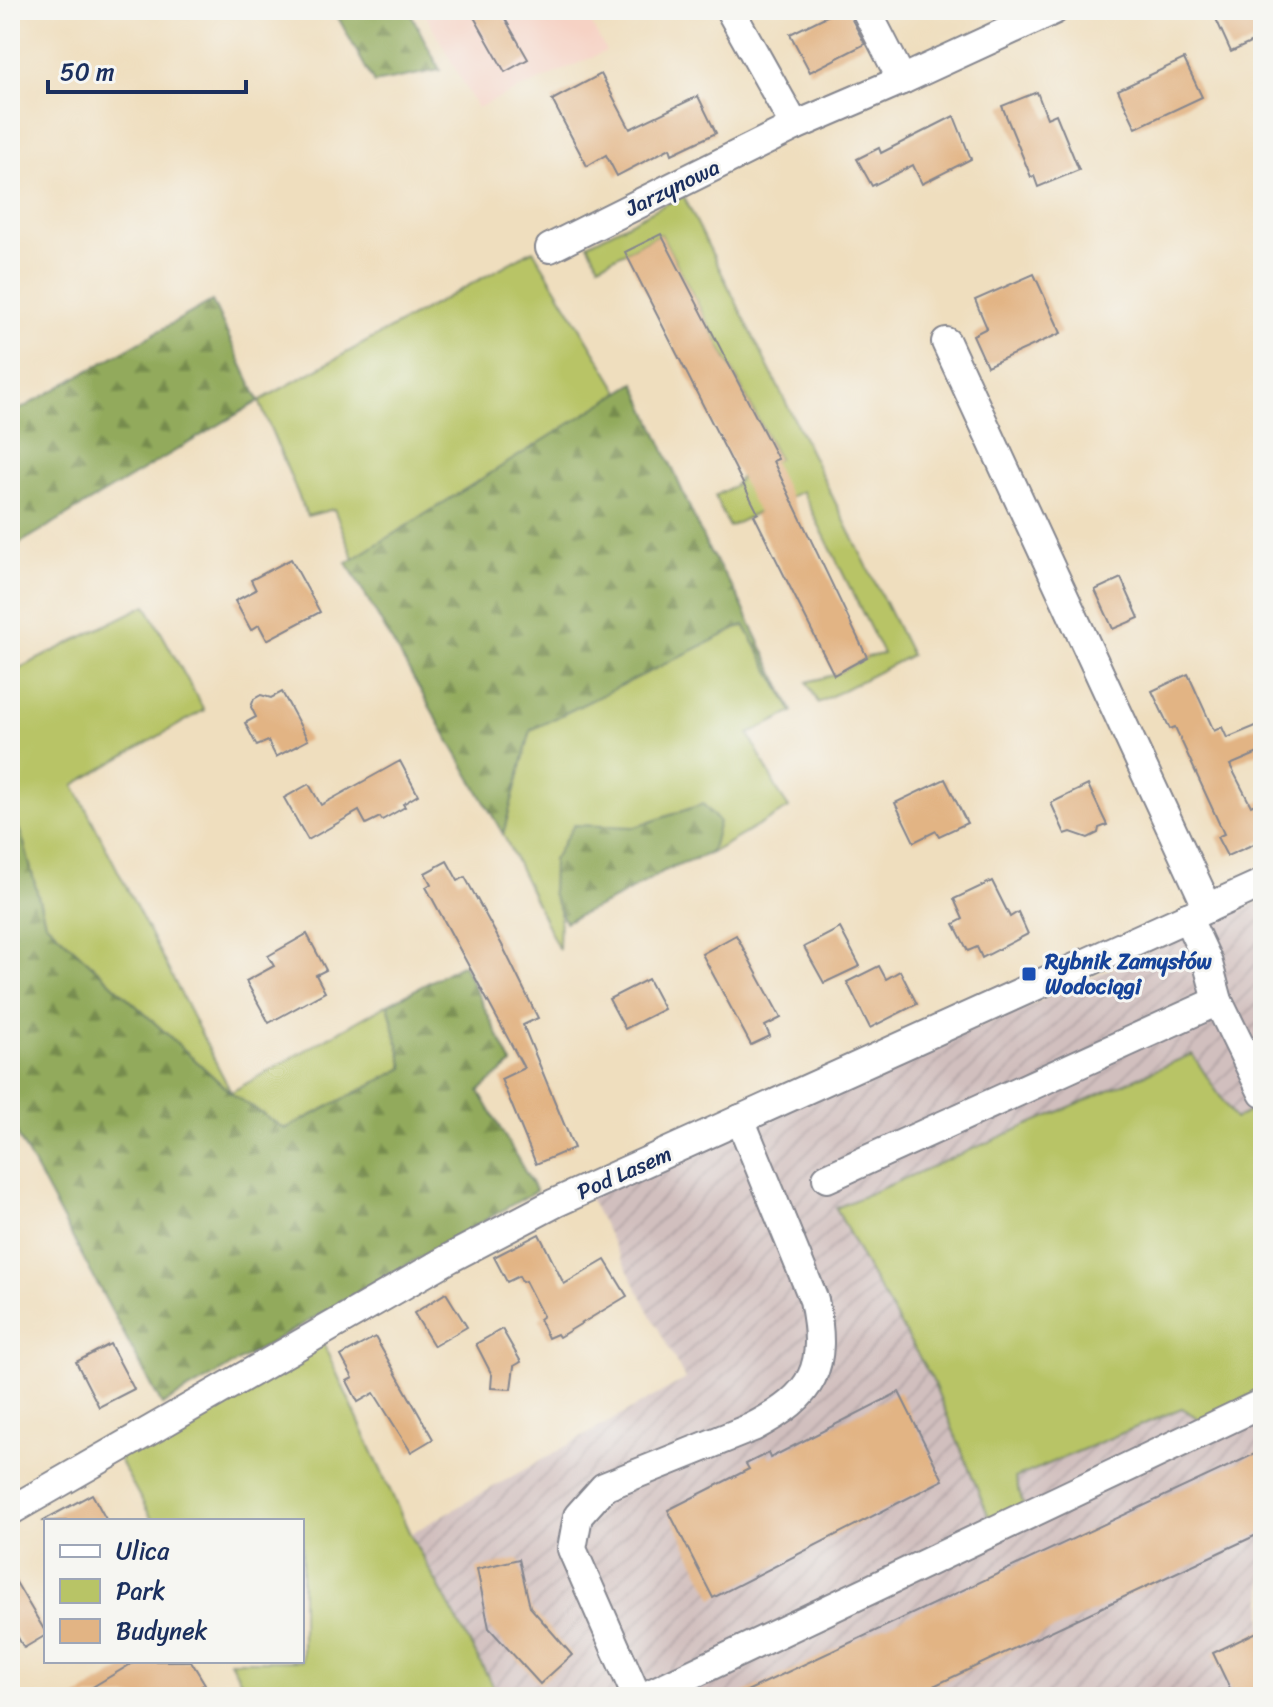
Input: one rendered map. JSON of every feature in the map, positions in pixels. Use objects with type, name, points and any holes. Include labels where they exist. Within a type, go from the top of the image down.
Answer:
[{"type":"street","points":[[730,10],[795,126]]},
{"type":"street","points":[[866,10],[902,80]]},
{"type":"street","name":"Jarzynowa","points":[[550,248],[795,126],[1054,10]]},
{"type":"street","points":[[946,342],[1197,912],[1218,1001],[1263,1093]]},
{"type":"street","name":"Pod Lasem","points":[[10,1511],[450,1258],[555,1203],[1263,883]]},
{"type":"street","points":[[827,1178],[1218,1001]]},
{"type":"street","points":[[637,1697],[572,1549],[578,1516],[604,1487],[771,1417],[803,1391],[814,1372],[820,1349],[814,1300],[740,1119]]},
{"type":"street","points":[[644,1697],[1263,1403]]},
{"type":"shaded area","points":[[423,10],[584,10],[606,51],[477,108]]},
{"type":"shaded area","points":[[1263,900],[1263,1697],[499,1697],[410,1534],[685,1379],[584,1188],[1031,1005]]},
{"type":"green space","points":[[334,10],[409,10],[440,70],[374,83]]},
{"type":"green space","points":[[683,195],[911,655],[818,703],[807,682],[834,675],[867,657],[883,654],[802,491],[729,527],[715,496],[734,486],[740,478],[778,458],[661,234],[599,265],[588,244]]},
{"type":"green space","points":[[533,250],[620,393],[354,559],[334,509],[307,516],[259,401]]},
{"type":"green space","points":[[212,301],[259,401],[10,549],[10,415]]},
{"type":"green space","points":[[635,383],[707,547],[737,595],[793,712],[744,625],[531,730],[503,834],[347,563]]},
{"type":"green space","points":[[146,605],[204,710],[74,785],[231,1092],[388,1004],[404,1068],[285,1129],[231,1093],[45,922],[24,843],[10,805],[10,661],[16,670]]},
{"type":"green space","points":[[744,625],[793,712],[749,734],[789,808],[711,853],[560,911],[559,950],[503,834],[533,721]]},
{"type":"green space","points":[[703,804],[719,822],[711,853],[671,867],[615,899],[565,922],[552,893],[553,860],[574,825],[635,827]]},
{"type":"green space","points":[[10,805],[24,843],[45,922],[231,1093],[285,1129],[404,1068],[388,1004],[463,964],[512,1064],[479,1091],[536,1191],[162,1405],[10,1121]]},
{"type":"green space","points":[[1192,1054],[1235,1119],[1263,1104],[1263,1389],[1202,1421],[1182,1408],[1015,1478],[1024,1507],[991,1522],[932,1379],[868,1270],[836,1208]]},
{"type":"green space","points":[[323,1343],[410,1534],[499,1697],[250,1697],[231,1663],[304,1663],[304,1519],[152,1519],[118,1458]]},
{"type":"building","points":[[470,10],[500,10],[528,59],[505,72]]},
{"type":"building","points":[[839,10],[849,10],[865,44],[810,72],[790,34]]},
{"type":"building","points":[[1212,10],[1263,10],[1263,37],[1231,52]]},
{"type":"building","points":[[1184,59],[1202,97],[1136,128],[1118,90]]},
{"type":"building","points":[[601,74],[630,129],[698,96],[716,133],[672,154],[670,148],[617,176],[606,155],[587,166],[552,100]]},
{"type":"building","points":[[1037,92],[1047,118],[1056,114],[1079,170],[1038,187],[1002,106]]},
{"type":"building","points":[[954,116],[971,159],[922,184],[913,165],[872,186],[857,159],[879,148],[881,153]]},
{"type":"building","points":[[661,234],[778,459],[773,461],[867,657],[834,675],[754,515],[758,513],[625,252]]},
{"type":"building","points":[[1034,274],[1061,333],[987,366],[973,335],[987,328],[975,300]]},
{"type":"building","points":[[291,559],[320,612],[267,640],[259,625],[251,630],[235,601],[256,590],[251,580]]},
{"type":"building","points":[[1121,578],[1139,618],[1113,629],[1095,590]]},
{"type":"building","points":[[1188,674],[1214,731],[1222,727],[1227,738],[1263,723],[1263,751],[1230,765],[1251,806],[1263,800],[1263,840],[1227,856],[1217,837],[1224,834],[1175,727],[1170,729],[1152,691]]},
{"type":"building","points":[[282,692],[308,740],[276,757],[268,741],[257,746],[245,723],[256,717],[251,707],[254,699],[261,695],[271,698]]},
{"type":"building","points":[[400,761],[418,795],[403,804],[405,807],[382,820],[380,817],[366,824],[359,811],[308,840],[284,798],[309,784],[321,805]]},
{"type":"building","points":[[945,779],[967,823],[939,836],[936,831],[914,842],[895,803]]},
{"type":"building","points":[[1088,785],[1107,825],[1088,838],[1071,832],[1065,834],[1051,803]]},
{"type":"building","points":[[447,861],[458,881],[465,877],[538,1018],[523,1025],[574,1148],[536,1164],[501,1079],[524,1068],[426,887],[431,884],[425,873]]},
{"type":"building","points":[[992,881],[1010,917],[1018,912],[1028,934],[982,958],[977,947],[968,951],[954,924],[963,919],[954,899]]},
{"type":"building","points":[[840,928],[860,966],[824,983],[804,947]]},
{"type":"building","points":[[307,934],[326,970],[316,975],[325,992],[269,1023],[246,981],[274,966],[268,956]]},
{"type":"building","points":[[736,935],[781,1018],[765,1026],[770,1036],[751,1045],[702,954]]},
{"type":"building","points":[[879,966],[886,979],[900,971],[917,1004],[870,1028],[847,982]]},
{"type":"building","points":[[648,979],[664,1009],[625,1029],[609,999]]},
{"type":"building","points":[[539,1234],[564,1284],[605,1260],[627,1296],[559,1337],[557,1334],[548,1338],[539,1319],[543,1316],[525,1281],[522,1282],[519,1276],[507,1282],[494,1257]]},
{"type":"building","points":[[446,1293],[467,1327],[434,1346],[414,1313]]},
{"type":"building","points":[[502,1329],[521,1362],[514,1366],[511,1389],[491,1388],[492,1375],[476,1344]]},
{"type":"building","points":[[375,1337],[433,1439],[411,1452],[374,1393],[358,1402],[347,1381],[353,1378],[341,1356]]},
{"type":"building","points":[[110,1344],[134,1389],[99,1407],[76,1362]]},
{"type":"building","points":[[899,1392],[943,1480],[713,1598],[668,1510],[749,1469],[746,1464],[768,1453],[770,1458]]},
{"type":"building","points":[[1263,1450],[1263,1532],[910,1697],[734,1697]]},
{"type":"building","points":[[92,1494],[106,1519],[46,1519]]},
{"type":"building","points":[[519,1559],[530,1607],[572,1655],[540,1684],[489,1628],[477,1569]]},
{"type":"building","points":[[10,1572],[44,1630],[44,1636],[24,1648],[10,1624]]},
{"type":"building","points":[[1263,1629],[1263,1697],[1234,1697],[1213,1653]]},
{"type":"building","points":[[133,1663],[192,1663],[205,1684],[183,1697],[76,1697]]},
{"type":"place","name":"Rybnik Zamysłów Wodociągi","points":[[1029,974]]}]
